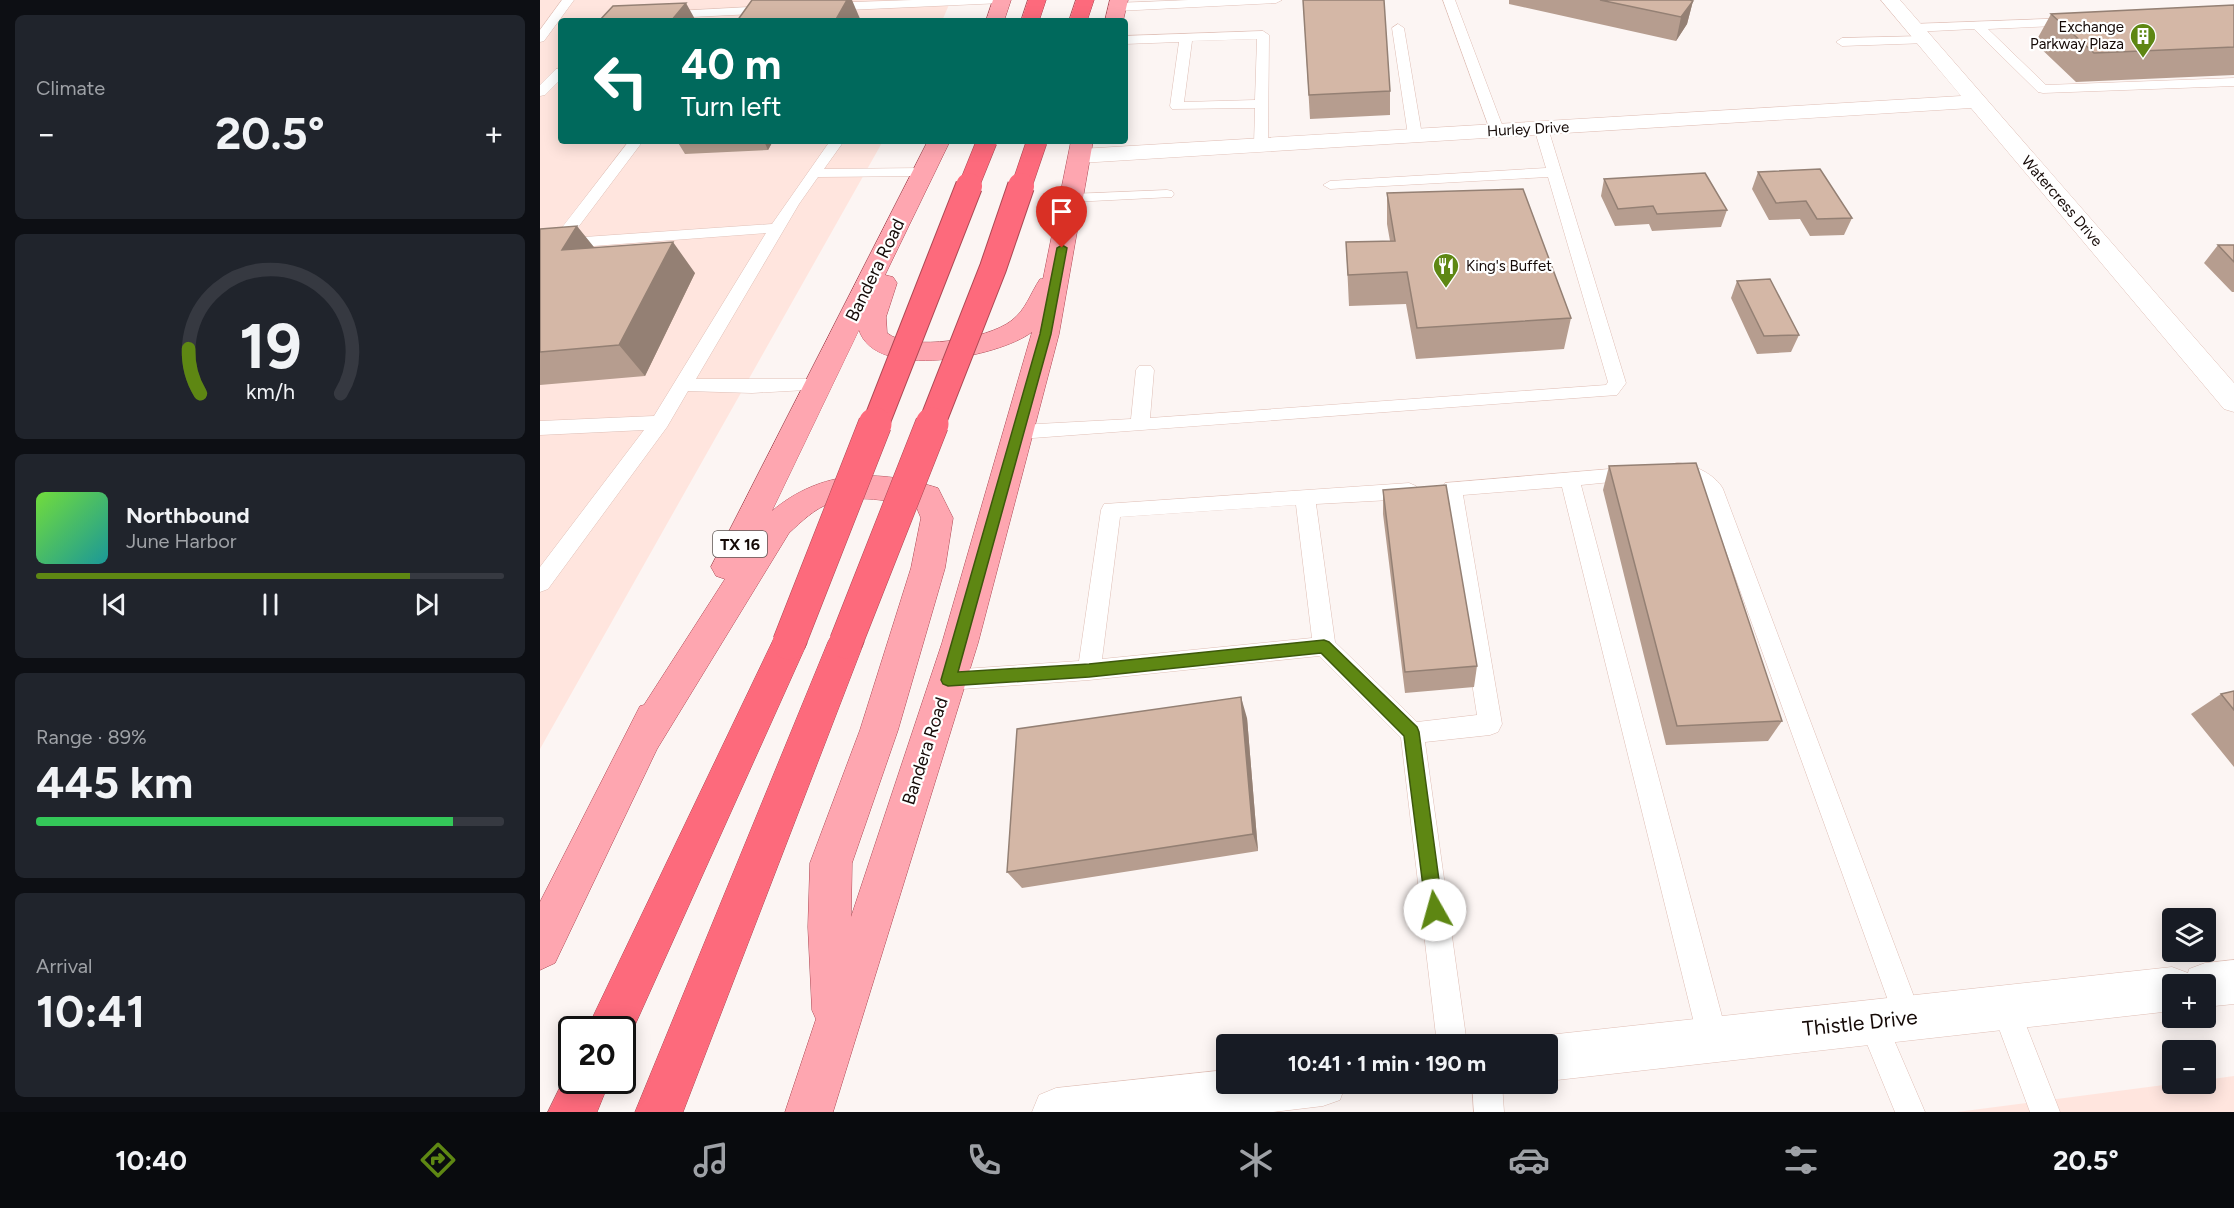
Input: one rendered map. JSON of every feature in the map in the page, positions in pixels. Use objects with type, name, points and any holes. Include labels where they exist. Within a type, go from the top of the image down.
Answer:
[{"type":"highway","points":[[1031,18],[1037,0]]},
{"type":"highway","points":[[1079,18],[1085,0]]},
{"type":"highway","points":[[616,1016],[789,644],[986,144]]},
{"type":"highway","points":[[659,1112],[993,268],[1036,144]]},
{"type":"highway","points":[[572,1112],[580,1094]]},
{"type":"main road","points":[[996,18],[1002,0]]},
{"type":"main road","name":"Bandera Road","points":[[540,948],[938,144]]},
{"type":"main road","name":"Bandera Road","points":[[809,1112],[948,680],[1019,432],[1046,334],[1081,148]]},
{"type":"main road","points":[[909,201],[872,318],[875,337],[886,346],[949,350],[993,342],[1019,329],[1043,300],[1062,248]]},
{"type":"main road","points":[[644,736],[778,524],[800,506],[828,491],[886,488],[927,496],[937,518],[928,568],[879,730],[831,862],[829,927],[836,1026]]},
{"type":"street","name":"Watercress Drive","points":[[1890,0],[2228,388]]},
{"type":"street","name":"Hurley Drive","points":[[1081,148],[1261,145],[1976,101]]},
{"type":"street","points":[[2216,984],[2234,982]]},
{"type":"street","name":"Thistle Drive","points":[[1558,1057],[2162,990]]},
{"type":"street","points":[[1056,1112],[1192,1105],[1258,1094]]},
{"type":"lane","points":[[540,38],[568,0]]},
{"type":"lane","points":[[649,17],[662,0]]},
{"type":"lane","points":[[807,8],[833,4],[907,6],[1002,0]]},
{"type":"lane","points":[[1117,9],[1199,1],[1276,0]]},
{"type":"lane","points":[[1449,0],[1497,130]]},
{"type":"lane","points":[[620,18],[732,17],[783,10]]},
{"type":"lane","points":[[1842,42],[1978,26],[2082,21]]},
{"type":"lane","points":[[1978,26],[2043,89],[2234,82]]},
{"type":"lane","points":[[1398,28],[1415,135]]},
{"type":"lane","points":[[1128,40],[1263,35],[1261,145]]},
{"type":"lane","points":[[1186,38],[1177,106],[1262,104]]},
{"type":"lane","points":[[540,92],[558,75]]},
{"type":"lane","points":[[1019,432],[1611,391],[1617,383],[1541,128]]},
{"type":"lane","points":[[558,243],[634,144]]},
{"type":"lane","points":[[540,583],[660,422],[777,228],[835,144]]},
{"type":"lane","points":[[813,173],[924,172]]},
{"type":"lane","points":[[1330,185],[1554,172]]},
{"type":"lane","points":[[1072,198],[1167,194]]},
{"type":"lane","points":[[540,245],[777,228]]},
{"type":"lane","points":[[1140,425],[1145,370]]},
{"type":"lane","points":[[683,386],[818,385]]},
{"type":"lane","points":[[540,428],[660,422]]},
{"type":"lane","points":[[1089,670],[1111,510],[1570,480],[1684,470],[1713,489],[1890,1020],[1910,1112]]},
{"type":"lane","points":[[1570,480],[1713,1040]]},
{"type":"lane","points":[[1412,732],[1490,724],[1452,488]]},
{"type":"lane","points":[[1305,497],[1324,646],[1412,732],[1451,1034]]},
{"type":"lane","points":[[948,680],[1089,670],[1324,646]]},
{"type":"lane","points":[[2005,1007],[2045,1112]]},
{"type":"lane","points":[[1488,1094],[1489,1112]]},
{"type":"shaded area","points":[[540,0],[951,0],[943,18],[558,18],[558,144],[881,144],[540,749]]},
{"type":"shaded area","points":[[2234,1076],[2234,1112],[1957,1112],[2162,1085],[2162,1094],[2216,1094],[2216,1078]]},
{"type":"building","points":[[752,0],[847,0],[837,18],[739,18]]},
{"type":"building","points":[[1303,0],[1384,0],[1390,91],[1309,95]]},
{"type":"building","points":[[1600,0],[1690,0],[1693,1],[1681,17]]},
{"type":"building","points":[[686,3],[674,18],[602,18],[613,6]]},
{"type":"building","points":[[2234,5],[2234,47],[2094,53],[2051,14]]},
{"type":"building","points":[[1820,169],[1852,218],[1817,219],[1806,201],[1776,203],[1758,172]]},
{"type":"building","points":[[1705,173],[1727,210],[1657,214],[1653,206],[1618,209],[1604,179]]},
{"type":"building","name":"King's Buffet","points":[[1523,189],[1571,318],[1417,328],[1407,272],[1348,275],[1346,242],[1395,241],[1387,193]]},
{"type":"building","points":[[577,226],[562,250],[673,242],[619,345],[540,352],[540,229]]},
{"type":"building","points":[[2218,245],[2234,245],[2234,262]]},
{"type":"building","points":[[1770,279],[1799,335],[1764,336],[1737,281]]},
{"type":"building","points":[[1696,463],[1782,721],[1677,726],[1609,466]]},
{"type":"building","points":[[1446,485],[1477,666],[1405,672],[1383,490]]},
{"type":"building","points":[[2234,691],[2234,710],[2221,694]]},
{"type":"building","points":[[1241,697],[1253,834],[1007,872],[1017,729]]},
{"type":"place","name":"Exchange Parkway Plaza","points":[[2143,59]]},
{"type":"place","name":"King's Buffet","points":[[1446,289]]},
{"type":"route","points":[[1062,248],[1046,334],[948,680],[1089,670],[1324,646],[1412,732],[1435,910]]}]
